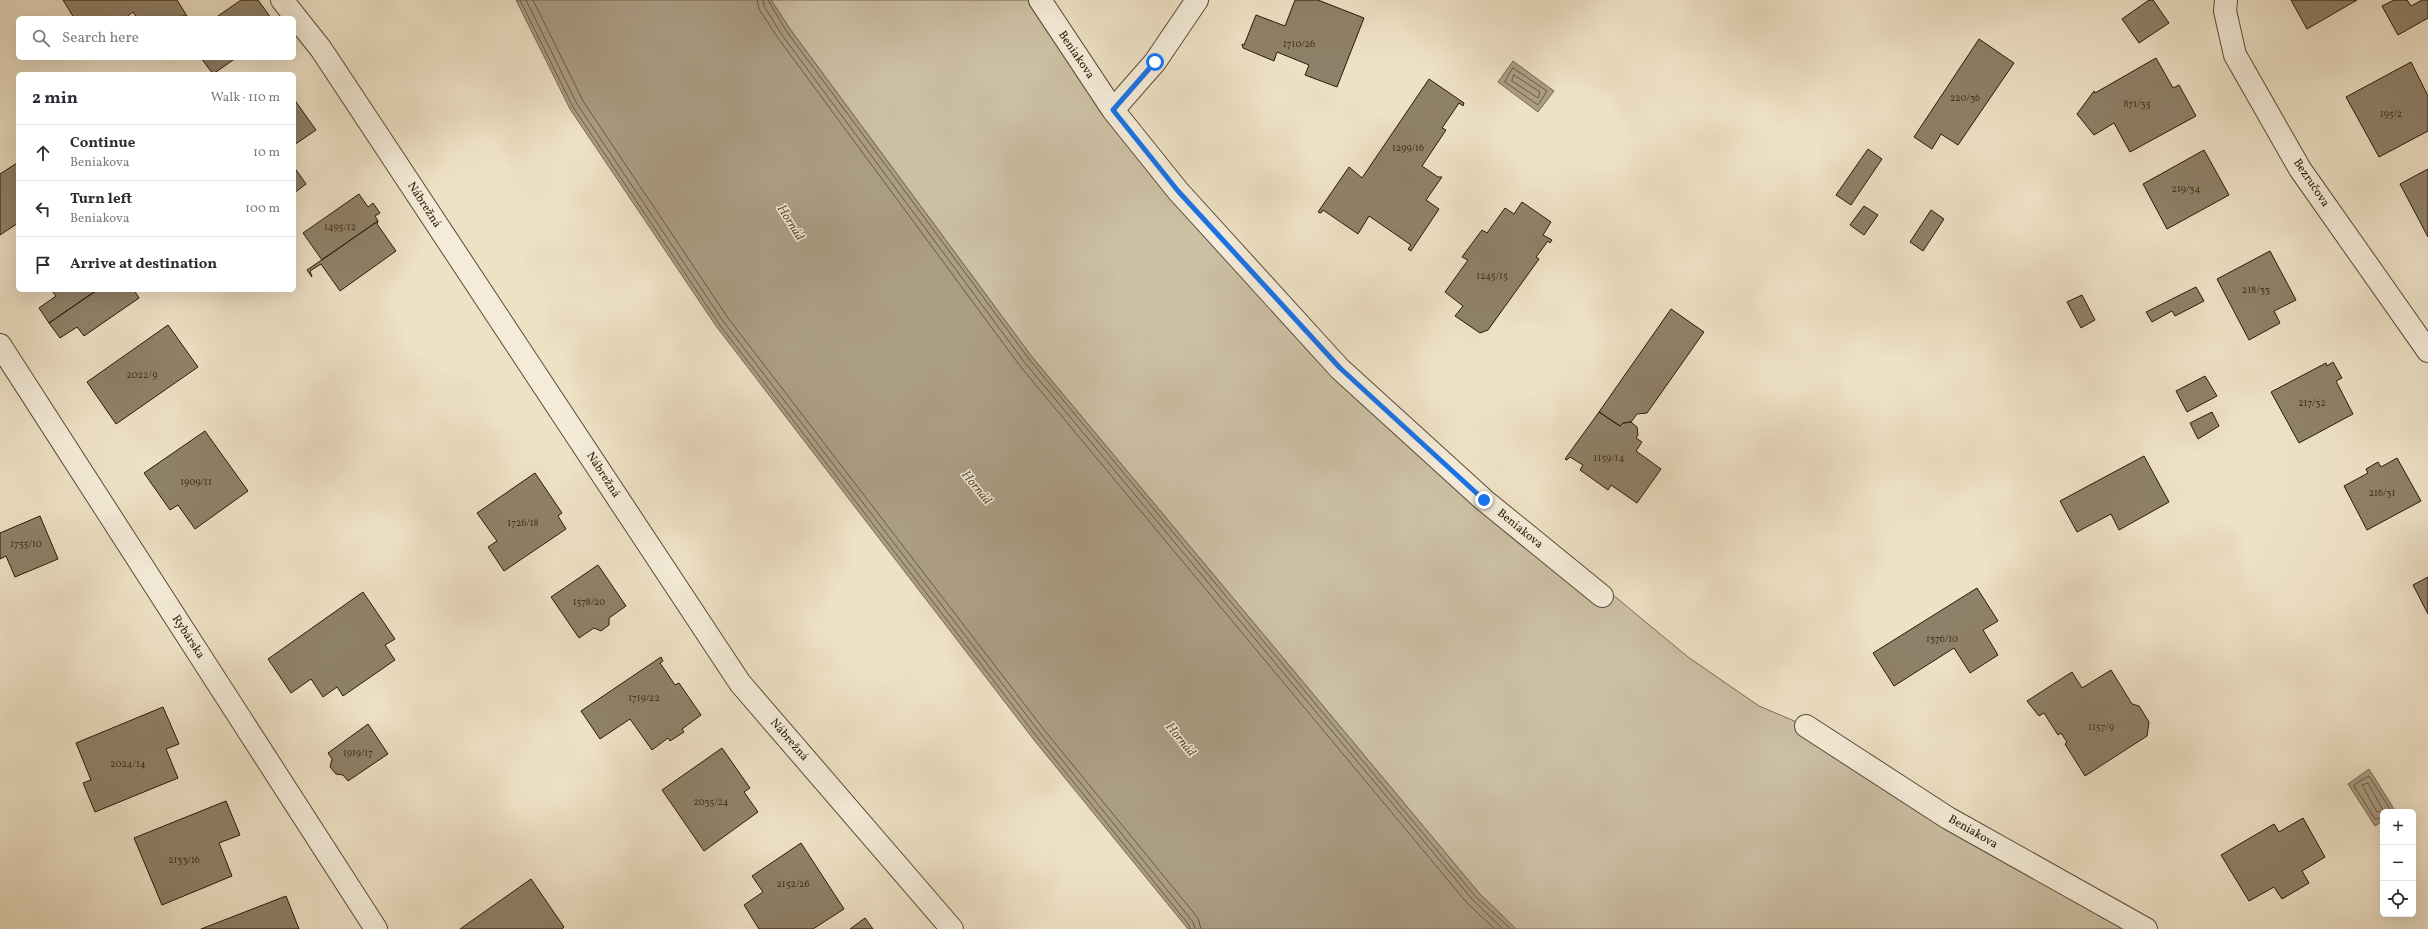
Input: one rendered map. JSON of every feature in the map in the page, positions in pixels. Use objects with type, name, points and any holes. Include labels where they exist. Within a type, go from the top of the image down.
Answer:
[{"type":"street","name":"Nábrežná","points":[[282,0],[295,16]]},
{"type":"street","name":"Beniakova","points":[[1040,0],[1113,110],[1178,191],[1340,368],[1484,500],[1602,596]]},
{"type":"street","points":[[1113,110],[1155,62],[1197,0]]},
{"type":"street","name":"Bezručova","points":[[2226,0],[2225,12],[2235,55],[2300,169],[2428,351]]},
{"type":"street","name":"Nábrežná","points":[[296,18],[321,49],[740,683],[952,929]]},
{"type":"street","name":"Rybárska","points":[[0,345],[376,929]]},
{"type":"street","name":"Beniakova","points":[[1806,726],[1948,818],[2146,929]]},
{"type":"shaded area","points":[[771,0],[1040,0],[1113,110],[1340,369],[1688,657],[1759,706],[1806,726],[2146,929],[1516,929],[1479,893],[1032,357],[790,29]]},
{"type":"water","name":"Hornád","points":[[516,0],[771,0],[790,29],[1032,357],[1479,893],[1516,929],[1188,929],[1034,740],[716,326],[570,109]]},
{"type":"water","points":[[1513,61],[1554,91],[1538,112],[1498,82]]},
{"type":"water","points":[[2369,769],[2394,809],[2380,809],[2380,823],[2375,826],[2348,784]]},
{"type":"building","points":[[63,0],[177,0],[187,16],[136,16],[133,12],[128,16],[73,16]]},
{"type":"building","points":[[241,0],[258,0],[270,16],[218,16]]},
{"type":"building","points":[[1295,0],[1318,0],[1364,18],[1337,87],[1305,75],[1309,65],[1277,52],[1274,61],[1243,48],[1242,44],[1244,45],[1256,15],[1285,26]]},
{"type":"building","points":[[2149,0],[2153,0],[2169,23],[2139,43],[2122,19]]},
{"type":"building","points":[[2291,0],[2357,0],[2307,29]]},
{"type":"building","points":[[2394,0],[2407,0],[2411,6],[2422,0],[2428,0],[2428,18],[2398,35],[2382,6]]},
{"type":"building","points":[[1979,39],[2014,63],[1958,145],[1941,134],[1932,149],[1914,137]]},
{"type":"building","points":[[2156,58],[2173,88],[2179,85],[2196,116],[2130,152],[2114,123],[2094,135],[2077,114],[2094,91],[2095,93]]},
{"type":"building","points":[[202,60],[233,60],[216,72],[212,72]]},
{"type":"building","points":[[2411,62],[2428,96],[2428,131],[2379,157],[2346,97]]},
{"type":"building","points":[[1429,79],[1464,103],[1463,106],[1459,103],[1442,128],[1446,130],[1422,166],[1438,177],[1442,177],[1426,200],[1439,209],[1411,251],[1408,249],[1411,245],[1369,216],[1358,234],[1323,210],[1321,213],[1318,212],[1349,167],[1362,178]]},
{"type":"building","points":[[296,102],[316,130],[296,144]]},
{"type":"building","points":[[1868,149],[1882,159],[1851,205],[1836,195]]},
{"type":"building","points":[[2204,150],[2229,195],[2167,229],[2143,184]]},
{"type":"building","points":[[16,164],[16,224],[0,235],[0,174]]},
{"type":"building","points":[[2428,169],[2428,237],[2400,184]]},
{"type":"building","points":[[296,170],[306,184],[296,192]]},
{"type":"building","points":[[359,194],[368,207],[373,203],[380,213],[375,216],[378,221],[322,260],[303,233]]},
{"type":"building","points":[[1522,202],[1551,222],[1543,235],[1552,240],[1550,243],[1548,241],[1536,257],[1539,259],[1488,330],[1480,333],[1455,316],[1463,306],[1445,292],[1468,260],[1462,257],[1482,230],[1487,233],[1505,208],[1514,214]]},
{"type":"building","points":[[1864,206],[1878,215],[1864,235],[1850,225]]},
{"type":"building","points":[[1931,210],[1944,219],[1923,251],[1910,242]]},
{"type":"building","points":[[378,221],[377,224],[396,251],[340,291],[321,264],[310,271],[312,277],[307,270]]},
{"type":"building","points":[[2270,251],[2296,300],[2274,311],[2280,323],[2249,340],[2217,279]]},
{"type":"building","points":[[2196,287],[2204,301],[2175,316],[2172,311],[2152,322],[2146,312]]},
{"type":"building","points":[[53,292],[94,292],[49,323],[39,308],[56,296]]},
{"type":"building","points":[[94,292],[135,292],[139,298],[84,336],[77,327],[60,338],[49,323]]},
{"type":"building","points":[[2082,295],[2095,320],[2081,328],[2067,302]]},
{"type":"building","points":[[1671,309],[1704,332],[1647,413],[1637,414],[1631,422],[1623,423],[1620,426],[1599,412]]},
{"type":"building","points":[[168,325],[198,367],[116,424],[87,382]]},
{"type":"building","points":[[2333,362],[2342,378],[2336,381],[2353,414],[2299,443],[2271,392],[2326,363],[2327,366]]},
{"type":"building","points":[[2205,376],[2217,396],[2187,412],[2176,391]]},
{"type":"building","points":[[1599,412],[1620,426],[1623,423],[1631,422],[1637,427],[1638,435],[1636,438],[1642,442],[1636,451],[1661,469],[1637,503],[1611,485],[1608,490],[1580,470],[1583,465],[1570,457],[1567,460],[1565,459]]},
{"type":"building","points":[[2212,412],[2219,426],[2198,439],[2190,423]]},
{"type":"building","points":[[205,431],[248,491],[195,529],[178,505],[170,510],[144,473]]},
{"type":"building","points":[[2144,456],[2169,502],[2119,530],[2111,514],[2077,532],[2060,501]]},
{"type":"building","points":[[2397,458],[2421,501],[2367,530],[2344,486],[2368,473],[2366,469],[2378,462],[2381,467]]},
{"type":"building","points":[[535,473],[562,513],[558,516],[566,529],[504,571],[488,547],[497,541],[477,513]]},
{"type":"building","points":[[40,516],[58,559],[15,577],[6,556],[0,559],[0,533]]},
{"type":"building","points":[[598,565],[626,606],[609,618],[609,625],[601,631],[594,628],[579,638],[551,597]]},
{"type":"building","points":[[2428,577],[2428,614],[2413,585]]},
{"type":"building","points":[[1977,588],[1998,621],[1983,630],[1998,655],[1970,673],[1954,648],[1894,686],[1873,653]]},
{"type":"building","points":[[363,592],[395,639],[385,645],[395,660],[343,696],[337,687],[323,697],[311,679],[291,693],[268,659]]},
{"type":"building","points":[[661,657],[663,661],[660,663],[675,685],[679,683],[701,715],[682,729],[684,732],[670,741],[668,738],[652,750],[630,719],[600,739],[581,711]]},
{"type":"building","points":[[2111,670],[2132,704],[2139,706],[2149,722],[2147,736],[2085,776],[2065,744],[2067,742],[2061,733],[2058,735],[2044,713],[2039,716],[2027,701],[2072,672],[2082,688]]},
{"type":"building","points":[[163,707],[179,744],[166,749],[178,778],[95,812],[83,783],[91,780],[76,743]]},
{"type":"building","points":[[368,724],[388,754],[348,781],[343,775],[336,774],[330,767],[332,759],[328,753]]},
{"type":"building","points":[[722,748],[750,788],[744,792],[758,812],[704,851],[662,790]]},
{"type":"building","points":[[226,801],[240,835],[219,843],[232,876],[162,905],[134,838]]},
{"type":"building","points":[[2303,818],[2325,857],[2302,871],[2309,883],[2282,899],[2274,887],[2249,901],[2221,855],[2274,824],[2279,832]]},
{"type":"building","points":[[801,843],[844,909],[813,929],[759,929],[744,905],[763,892],[752,876]]},
{"type":"building","points":[[531,879],[564,927],[562,929],[460,929]]},
{"type":"building","points":[[286,896],[299,929],[201,929]]},
{"type":"building","points":[[865,918],[873,929],[850,929]]},
{"type":"route","points":[[1155,62],[1113,110],[1178,191],[1340,368],[1484,500]]}]
